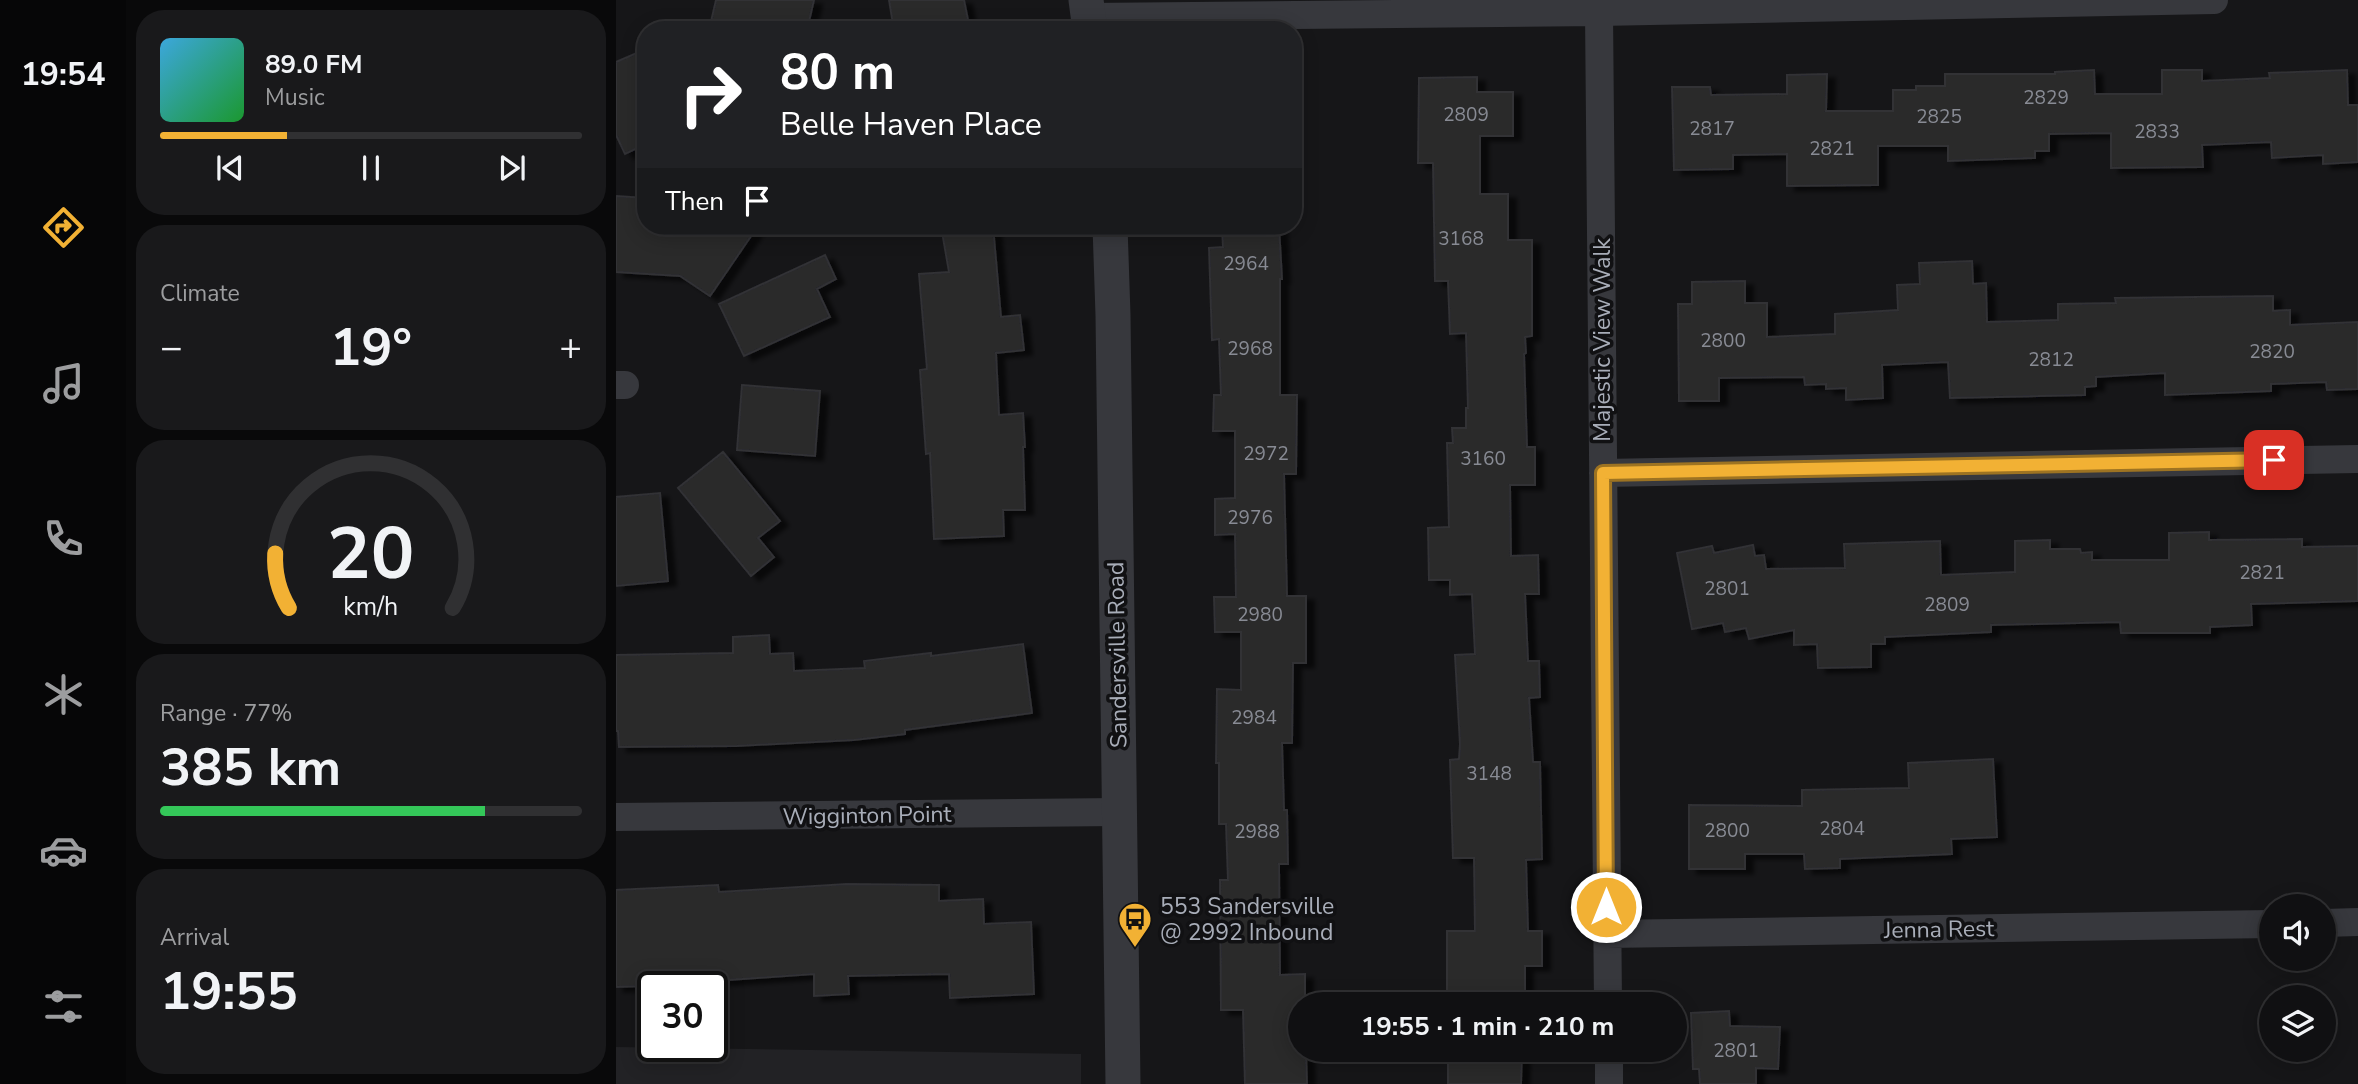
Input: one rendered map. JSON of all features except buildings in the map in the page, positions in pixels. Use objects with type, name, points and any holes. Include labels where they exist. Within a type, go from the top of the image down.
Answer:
[{"type":"street","points":[[1088,15],[1599,12],[2214,0]]},
{"type":"street","name":"Majestic View Walk","points":[[1599,12],[1608,992]]},
{"type":"street","name":"Sandersville Road","points":[[1110,235],[1123,1084]]},
{"type":"street","points":[[1603,473],[2358,458]]},
{"type":"street","name":"Wigginton Point","points":[[616,817],[1118,813]]},
{"type":"street","points":[[2336,923],[2358,922]]},
{"type":"street","name":"Jenna Rest","points":[[1606,934],[2259,924]]},
{"type":"street","points":[[1609,1062],[1609,1084]]},
{"type":"shaded area","points":[[616,1047],[637,1047],[637,1062],[728,1062],[728,1049],[1081,1054],[1081,1084],[616,1084]]},
{"type":"place","name":"553 Sandersville @ 2992 Inbound","points":[[1135,949]]},
{"type":"route","points":[[1606,907],[1603,473],[2274,460]]}]
